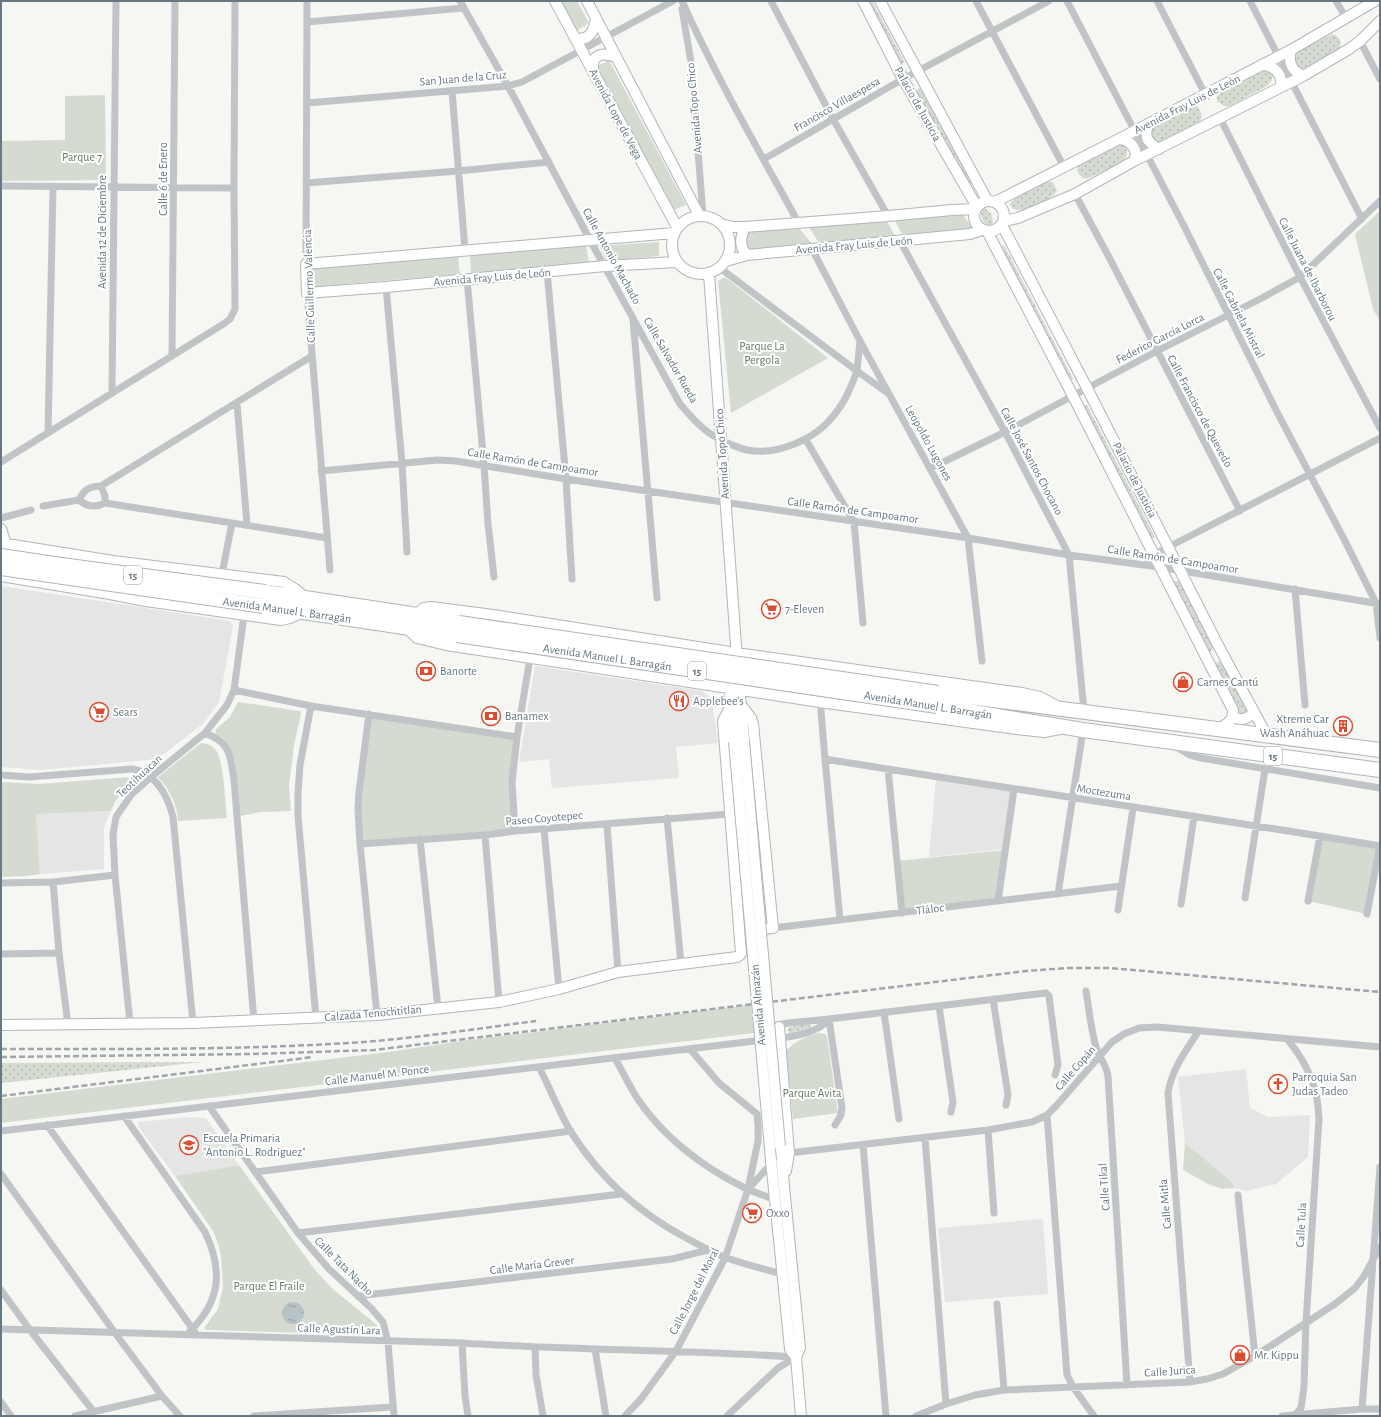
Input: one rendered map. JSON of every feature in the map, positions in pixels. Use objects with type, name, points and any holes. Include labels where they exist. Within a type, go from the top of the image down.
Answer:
[{"type":"highway","name":"Avenida Manuel L. Barragán","points":[[3,548],[62,565],[305,605],[415,615],[458,629]]},
{"type":"highway","name":"Avenida Manuel L. Barragán","points":[[3,574],[264,599]]},
{"type":"highway","name":"Avenida Manuel L. Barragán","points":[[305,605],[406,627],[458,629],[938,700],[1069,728],[1380,770]]},
{"type":"highway","name":"Avenida Manuel L. Barragán","points":[[938,700],[1084,711],[1380,750]]},
{"type":"street","name":"Avenida 12 de Diciembre","points":[[112,392],[116,1]]},
{"type":"street","name":"Calle 6 de Enero","points":[[172,356],[174,1]]},
{"type":"street","points":[[1,462],[225,323],[230,319],[236,309],[234,188],[235,1]]},
{"type":"street","name":"Calle Guillermo Valencia","points":[[307,1],[307,293],[330,570]]},
{"type":"street","name":"Calle Antonio Machado","points":[[460,1],[633,316],[657,598]]},
{"type":"street","name":"Avenida Lope de Vega","points":[[555,1],[593,70],[675,230]]},
{"type":"street","points":[[587,1],[701,215]]},
{"type":"street","name":"San Juan de la Cruz","points":[[307,103],[508,86],[534,77],[672,1]]},
{"type":"street","points":[[681,1],[716,71],[798,222]]},
{"type":"street","name":"Avenida Topo Chico","points":[[681,1],[691,62],[701,215]]},
{"type":"street","points":[[771,1],[833,119],[888,216]]},
{"type":"street","name":"Palacio de Justicia","points":[[863,1],[903,79],[976,208]]},
{"type":"street","name":"Palacio de Justicia","points":[[880,1],[991,201]]},
{"type":"street","points":[[976,1],[1064,167]]},
{"type":"street","name":"Francisco Villaespesa","points":[[764,159],[903,79],[1049,1]]},
{"type":"street","name":"Calle Gabriela Mistral","points":[[1067,1],[1184,226],[1228,316],[1310,475],[1378,603],[1380,638]]},
{"type":"street","points":[[1157,1],[1205,94]]},
{"type":"street","points":[[1250,1],[1362,219]]},
{"type":"street","points":[[1336,1],[1346,18]]},
{"type":"street","name":"Avenida Fray Luis de León","points":[[991,201],[1006,197],[1291,50],[1375,1]]},
{"type":"street","points":[[307,22],[463,8]]},
{"type":"street","points":[[575,38],[585,39],[592,34],[595,28],[596,18]]},
{"type":"street","points":[[1003,223],[1004,216],[1002,208],[991,201],[983,201],[976,208],[974,219],[975,224],[985,231],[995,230],[1003,223],[1074,194],[1134,161],[1303,76],[1349,49],[1360,41],[1380,21]]},
{"type":"street","points":[[1360,41],[1380,78]]},
{"type":"street","points":[[1291,50],[1291,66],[1297,73],[1303,76]]},
{"type":"street","points":[[593,70],[593,61],[597,56],[604,54],[616,57]]},
{"type":"street","points":[[1261,65],[1271,67],[1278,71],[1281,79],[1281,87]]},
{"type":"street","points":[[452,91],[465,250]]},
{"type":"street","name":"Calle Juana de Ibarborou","points":[[1220,118],[1300,277],[1380,428]]},
{"type":"street","points":[[1148,124],[1146,130],[1147,140],[1159,149]]},
{"type":"street","points":[[1119,139],[1128,141],[1133,146],[1136,154],[1134,161]]},
{"type":"street","points":[[306,184],[549,162]]},
{"type":"street","points":[[1,186],[53,188],[114,186],[234,188]]},
{"type":"street","points":[[48,433],[53,188]]},
{"type":"street","name":"Calle Francisco de Quevedo","points":[[1074,194],[1110,259],[1240,510]]},
{"type":"street","points":[[1006,197],[1005,205],[1008,213],[1018,218]]},
{"type":"street","name":"Federico García Lorca","points":[[931,468],[1004,432],[1300,277],[1380,201]]},
{"type":"street","points":[[721,224],[733,227],[745,227],[976,208]]},
{"type":"street","points":[[701,215],[713,218],[721,224],[728,235],[730,248],[723,264],[709,274],[700,275],[691,273],[682,268],[676,262],[672,253],[671,243],[675,230],[683,221],[691,217],[701,215]]},
{"type":"street","name":"Palacio de Justicia","points":[[1003,223],[1218,645],[1268,736]]},
{"type":"street","points":[[745,227],[740,242],[743,251],[747,255]]},
{"type":"street","points":[[306,264],[590,240],[675,230]]},
{"type":"street","name":"Palacio de Justicia","points":[[985,231],[1073,396],[1233,710],[1233,717]]},
{"type":"street","name":"Avenida Fray Luis de León","points":[[723,264],[747,255],[812,250],[970,234],[985,231]]},
{"type":"street","name":"Calle José Santos Chocano","points":[[900,241],[1069,555],[1084,711]]},
{"type":"street","name":"Leopoldo Lugones","points":[[812,250],[968,538],[982,661]]},
{"type":"street","name":"Avenida Fray Luis de León","points":[[307,293],[605,266],[676,262]]},
{"type":"street","points":[[723,264],[857,371],[889,394]]},
{"type":"street","points":[[547,271],[566,479],[572,579]]},
{"type":"street","name":"Avenida Topo Chico","points":[[709,274],[736,653]]},
{"type":"street","points":[[467,279],[494,577]]},
{"type":"street","points":[[386,287],[402,463],[407,552]]},
{"type":"street","name":"Calle Salvador Rueda","points":[[633,316],[680,404],[694,420],[708,432],[721,440],[747,450],[763,451],[794,445],[806,440],[821,428],[834,415],[848,394],[857,371],[860,341]]},
{"type":"street","points":[[43,506],[79,500],[86,489],[92,486],[100,486],[312,356]]},
{"type":"street","points":[[237,403],[246,525]]},
{"type":"street","points":[[1146,565],[1153,555],[1380,438]]},
{"type":"street","points":[[806,440],[854,522],[863,623]]},
{"type":"street","name":"Calle Ramón de Campoamor","points":[[321,471],[437,460],[456,461],[566,479],[968,538],[1069,555],[1159,567],[1378,603]]},
{"type":"street","points":[[100,486],[105,496],[104,503]]},
{"type":"street","points":[[79,500],[85,505],[96,506],[104,503],[327,538]]},
{"type":"street","points":[[1,518],[31,510]]},
{"type":"street","points":[[222,574],[232,523]]},
{"type":"street","points":[[1,529],[3,574],[146,601],[285,620],[305,605],[295,589],[284,582],[147,564],[3,548]]},
{"type":"street","points":[[110,594],[120,588],[124,579],[121,567],[113,561]]},
{"type":"street","points":[[146,601],[138,590],[137,580],[139,574],[147,564]]},
{"type":"street","points":[[1295,589],[1305,705]]},
{"type":"street","points":[[415,615],[424,608],[438,607],[726,652],[1022,693],[1040,697],[1062,709]]},
{"type":"street","name":"Teotihuacan","points":[[130,1024],[115,875],[113,835],[116,817],[131,795],[205,733],[227,705],[234,690],[244,615]]},
{"type":"street","points":[[406,627],[418,638],[446,645],[638,675],[1017,729],[1044,732],[1069,728]]},
{"type":"street","points":[[726,652],[735,634]]},
{"type":"street","points":[[638,675],[644,638]]},
{"type":"street","points":[[1204,654],[1213,654],[1216,652],[1218,645]]},
{"type":"street","name":"Avenida Almazán","points":[[726,652],[729,688],[736,705],[771,1162],[790,1349],[796,1357]]},
{"type":"street","name":"Avenida Almazán","points":[[736,653],[740,690],[736,705]]},
{"type":"street","points":[[1210,666],[1216,658],[1219,657],[1226,659]]},
{"type":"street","points":[[515,831],[512,782],[517,737],[530,658]]},
{"type":"street","points":[[819,665],[820,702],[840,920]]},
{"type":"street","points":[[234,690],[311,706],[517,737]]},
{"type":"street","points":[[739,931],[723,721],[736,705],[751,718],[753,724],[773,928]]},
{"type":"street","points":[[311,706],[300,765],[298,808],[316,1018]]},
{"type":"street","points":[[1217,729],[1225,725],[1233,717],[1244,719],[1249,717],[1254,712]]},
{"type":"street","points":[[369,714],[358,797],[358,820],[377,1015]]},
{"type":"street","points":[[1058,894],[1083,730]]},
{"type":"street","points":[[205,733],[222,742],[228,749],[231,760],[234,780],[254,1021]]},
{"type":"street","points":[[1165,741],[1190,755],[1201,758],[1380,788]]},
{"type":"street","name":"Avenida Almazán","points":[[739,742],[783,1150],[783,1183],[800,1348],[796,1357],[801,1416]]},
{"type":"street","name":"Moctezuma","points":[[825,759],[1014,790],[1257,825],[1380,846]]},
{"type":"street","points":[[1,775],[29,777],[132,769],[145,773],[151,777],[165,794],[173,817],[193,1023]]},
{"type":"street","points":[[1245,898],[1265,769]]},
{"type":"street","points":[[888,770],[902,913]]},
{"type":"street","points":[[998,901],[1014,790]]},
{"type":"street","points":[[1118,910],[1133,808]]},
{"type":"street","name":"Paseo Coyotepec","points":[[360,844],[730,814]]},
{"type":"street","points":[[1181,904],[1194,816]]},
{"type":"street","points":[[667,818],[681,963]]},
{"type":"street","points":[[607,825],[618,972]]},
{"type":"street","points":[[544,829],[559,989]]},
{"type":"street","points":[[485,835],[499,1002]]},
{"type":"street","points":[[1308,901],[1320,836]]},
{"type":"street","points":[[420,839],[438,1008]]},
{"type":"street","points":[[1367,914],[1380,846]]},
{"type":"street","points":[[1,883],[53,882],[115,875]]},
{"type":"street","points":[[736,883],[768,880]]},
{"type":"street","points":[[53,882],[59,953],[68,1025]]},
{"type":"street","name":"Tláloc","points":[[739,931],[1121,886]]},
{"type":"street","name":"Calzada Tenochtitlan","points":[[1,1025],[254,1021],[377,1015],[499,1002],[559,989],[618,972],[738,957],[740,955],[739,931]]},
{"type":"street","points":[[1,954],[59,953]]},
{"type":"street","name":"Calle Tikal","points":[[1086,991],[1094,1040],[1105,1063],[1108,1076],[1127,1385]]},
{"type":"street","name":"Calle Manuel M. Ponce","points":[[755,1041],[788,1023],[829,1020],[1047,993],[1049,996],[1058,1065],[1055,1075]]},
{"type":"street","points":[[993,999],[1008,1095],[1006,1105]]},
{"type":"street","points":[[939,1006],[952,1102],[951,1112]]},
{"type":"street","points":[[884,1012],[899,1119]]},
{"type":"street","points":[[829,1020],[842,1108],[841,1115],[835,1126]]},
{"type":"street","name":"Calle Manuel M. Ponce","points":[[1,1131],[791,1037],[816,1030],[826,1024],[829,1020]]},
{"type":"street","points":[[779,1027],[783,1150]]},
{"type":"street","name":"Calle Copán","points":[[783,1150],[863,1145],[988,1130],[1032,1122],[1047,1115],[1112,1042],[1124,1034],[1139,1028],[1157,1027],[1288,1040],[1380,1046]]},
{"type":"street","name":"Calle Mitla","points":[[1190,1382],[1168,1094],[1170,1081],[1175,1068],[1198,1032]]},
{"type":"street","name":"Calle Tula","points":[[1288,1040],[1306,1065],[1313,1080],[1319,1119],[1306,1322],[1304,1396],[1301,1408],[1294,1416]]},
{"type":"street","name":"Calle Jorge del Moral","points":[[625,1416],[641,1399],[676,1351],[725,1258],[748,1189],[758,1141],[757,1114],[719,1083],[690,1049]]},
{"type":"street","points":[[615,1058],[638,1099],[653,1118],[676,1142],[709,1168],[748,1189],[776,1200]]},
{"type":"street","points":[[539,1067],[571,1131],[592,1160],[622,1194],[669,1229],[708,1250],[725,1258],[783,1274]]},
{"type":"street","name":"Calle Tata Nacho","points":[[209,1106],[298,1233],[329,1269],[383,1322],[388,1342],[392,1407],[394,1416]]},
{"type":"street","points":[[1047,1115],[1067,1375],[1073,1387],[1094,1416]]},
{"type":"street","points":[[1,1329],[187,1334],[195,1331],[207,1312],[214,1296],[216,1274],[212,1249],[205,1232],[124,1116]]},
{"type":"street","points":[[47,1125],[195,1331]]},
{"type":"street","points":[[988,1130],[994,1213]]},
{"type":"street","points":[[256,1172],[571,1131]]},
{"type":"street","points":[[925,1138],[946,1404]]},
{"type":"street","points":[[863,1145],[886,1416]]},
{"type":"street","points":[[748,1189],[771,1162]]},
{"type":"street","points":[[1362,1409],[1380,1167]]},
{"type":"street","points":[[1,1174],[115,1333],[162,1396],[180,1416]]},
{"type":"street","points":[[298,1233],[622,1194]]},
{"type":"street","points":[[1238,1195],[1255,1356]]},
{"type":"street","name":"Calle Jurica","points":[[916,1416],[946,1404],[975,1395],[1004,1390],[1190,1382],[1224,1374],[1255,1356],[1335,1304],[1355,1288],[1364,1276],[1380,1247]]},
{"type":"street","name":"Calle María Grever","points":[[358,1296],[672,1259],[708,1250]]},
{"type":"street","points":[[1,1290],[94,1412]]},
{"type":"street","points":[[997,1304],[1004,1390]]},
{"type":"street","name":"Calle Agustín Lara","points":[[195,1331],[388,1342],[462,1343],[535,1348],[676,1351],[796,1357]]},
{"type":"street","points":[[462,1343],[465,1396],[468,1416]]},
{"type":"street","points":[[535,1348],[538,1392],[543,1416]]},
{"type":"street","points":[[595,1349],[606,1416]]},
{"type":"street","points":[[727,1416],[778,1368],[796,1357]]},
{"type":"street","points":[[75,1416],[162,1396]]},
{"type":"street","points":[[1,1402],[11,1416]]},
{"type":"street","points":[[254,1416],[392,1407]]},
{"type":"street","points":[[1282,1416],[1362,1409],[1380,1409]]},
{"type":"shaded area","points":[[1,586],[230,621],[233,626],[219,702],[204,723],[157,759],[41,770],[1,767]]},
{"type":"shaded area","points":[[535,666],[702,691],[708,695],[712,702],[718,743],[676,747],[679,778],[552,788],[549,759],[519,762]]},
{"type":"shaded area","points":[[936,778],[1011,791],[1004,849],[929,857]]},
{"type":"shaded area","points":[[111,811],[104,827],[104,869],[40,874],[36,814]]},
{"type":"shaded area","points":[[1246,1069],[1250,1108],[1268,1117],[1310,1115],[1308,1157],[1276,1184],[1246,1191],[1235,1188],[1231,1181],[1185,1143],[1178,1077]]},
{"type":"shaded area","name":"Escuela Primaria \"Antonio L. Rodriguez\"","points":[[189,1117],[206,1118],[239,1165],[175,1176],[138,1126],[139,1122]]},
{"type":"shaded area","points":[[1043,1219],[1048,1294],[945,1302],[938,1228]]},
{"type":"green space","points":[[558,1],[577,1],[589,23],[575,32]]},
{"type":"green space","points":[[866,1],[872,1],[905,62],[901,64]]},
{"type":"green space","points":[[1333,34],[1338,37],[1341,43],[1338,51],[1302,69],[1298,69],[1292,57],[1294,53]]},
{"type":"green space","points":[[609,60],[686,205],[674,210],[594,68]]},
{"type":"green space","points":[[1264,68],[1273,73],[1272,80],[1267,86],[1230,106],[1224,106],[1217,101],[1217,94],[1219,90]]},
{"type":"green space","points":[[920,88],[972,184],[967,186],[915,91]]},
{"type":"green space","name":"Parque 7","points":[[105,95],[106,180],[1,181],[1,141],[65,140],[65,96]]},
{"type":"green space","points":[[1191,105],[1197,105],[1201,113],[1202,117],[1199,122],[1160,142],[1156,142],[1149,136],[1151,125]]},
{"type":"green space","points":[[1115,144],[1123,145],[1127,151],[1127,155],[1123,162],[1086,179],[1080,175],[1077,170],[1078,165]]},
{"type":"green space","points":[[1048,181],[1053,182],[1057,191],[1054,195],[1043,202],[1018,210],[1013,209],[1010,205],[1016,197]]},
{"type":"green space","points":[[984,208],[992,217],[993,222],[990,226],[982,219],[981,212]]},
{"type":"green space","points":[[1380,211],[1380,321],[1373,309],[1355,234]]},
{"type":"green space","points":[[963,215],[974,230],[903,236],[894,219]]},
{"type":"green space","points":[[887,221],[896,238],[819,243],[809,227]]},
{"type":"green space","points":[[800,229],[812,244],[747,251],[745,232]]},
{"type":"green space","points":[[659,242],[659,256],[607,261],[599,246]]},
{"type":"green space","points":[[586,245],[589,263],[471,274],[470,255]]},
{"type":"green space","points":[[1004,245],[1073,379],[1069,381],[1000,248]]},
{"type":"green space","points":[[458,256],[460,274],[312,287],[312,267]]},
{"type":"green space","name":"Parque La Pergola","points":[[725,277],[828,358],[731,413],[718,281]]},
{"type":"green space","points":[[1087,405],[1155,537],[1151,539],[1083,407]]},
{"type":"green space","points":[[1175,581],[1179,581],[1181,583],[1214,647],[1211,651],[1208,651],[1173,583]]},
{"type":"green space","points":[[1220,661],[1222,662],[1246,708],[1244,713],[1241,714],[1239,712],[1215,667],[1215,663]]},
{"type":"green space","points":[[238,702],[300,711],[301,714],[294,745],[289,786],[291,811],[261,812],[240,816],[234,760],[215,737],[216,729],[230,717]]},
{"type":"green space","points":[[369,714],[517,737],[512,782],[515,831],[360,844],[358,825]]},
{"type":"green space","points":[[201,743],[208,744],[216,750],[219,758],[223,774],[227,818],[178,821],[172,798],[158,777]]},
{"type":"green space","points":[[129,777],[129,783],[115,802],[111,811],[36,814],[40,874],[1,877],[1,782],[39,784]]},
{"type":"green space","points":[[1319,838],[1380,845],[1367,914],[1308,901]]},
{"type":"green space","points":[[1005,850],[998,901],[902,913],[897,861]]},
{"type":"green space","points":[[751,1005],[755,1033],[1,1123],[1,1099],[389,1052],[454,1042]]},
{"type":"green space","points":[[809,1024],[811,1026],[810,1028],[790,1033],[787,1030],[789,1027]]},
{"type":"green space","name":"Parque Avita","points":[[820,1033],[825,1034],[827,1037],[838,1113],[793,1119],[786,1051],[801,1039]]},
{"type":"green space","points":[[203,1062],[1,1083],[1,1063]]},
{"type":"green space","points":[[1185,1143],[1231,1181],[1235,1188],[1222,1189],[1208,1184],[1183,1170]]},
{"type":"green space","name":"Parque El Fraile","points":[[239,1165],[315,1270],[333,1289],[377,1325],[378,1333],[376,1335],[207,1330],[204,1328],[218,1309],[223,1287],[221,1256],[213,1231],[175,1176]]},
{"type":"water","points":[[293,1302],[301,1305],[304,1313],[301,1321],[293,1324],[285,1321],[282,1313],[285,1305]]},
{"type":"railway","points":[[1,1057],[252,1054],[374,1050],[1026,971],[1067,968],[1110,968],[1380,992]]},
{"type":"railway","points":[[1,1049],[175,1049],[349,1043],[443,1034],[536,1021]]},
{"type":"railway","points":[[1,1096],[313,1057]]},
{"type":"place","name":"7-Eleven","points":[[771,609]]},
{"type":"place","name":"Banorte","points":[[426,671]]},
{"type":"place","name":"Carnes Cantú","points":[[1183,682]]},
{"type":"place","name":"Applebee's","points":[[679,701]]},
{"type":"place","name":"Sears","points":[[99,712]]},
{"type":"place","name":"Banamex","points":[[491,716]]},
{"type":"place","name":"Xtreme Car Wash Anáhuac","points":[[1343,726]]},
{"type":"place","name":"Parroquia San Judas Tadeo","points":[[1278,1084]]},
{"type":"place","name":"Escuela Primaria \"Antonio L. Rodriguez\"","points":[[189,1145]]},
{"type":"place","name":"Oxxo","points":[[752,1213]]},
{"type":"place","name":"Mr. Kippu","points":[[1240,1355]]}]
